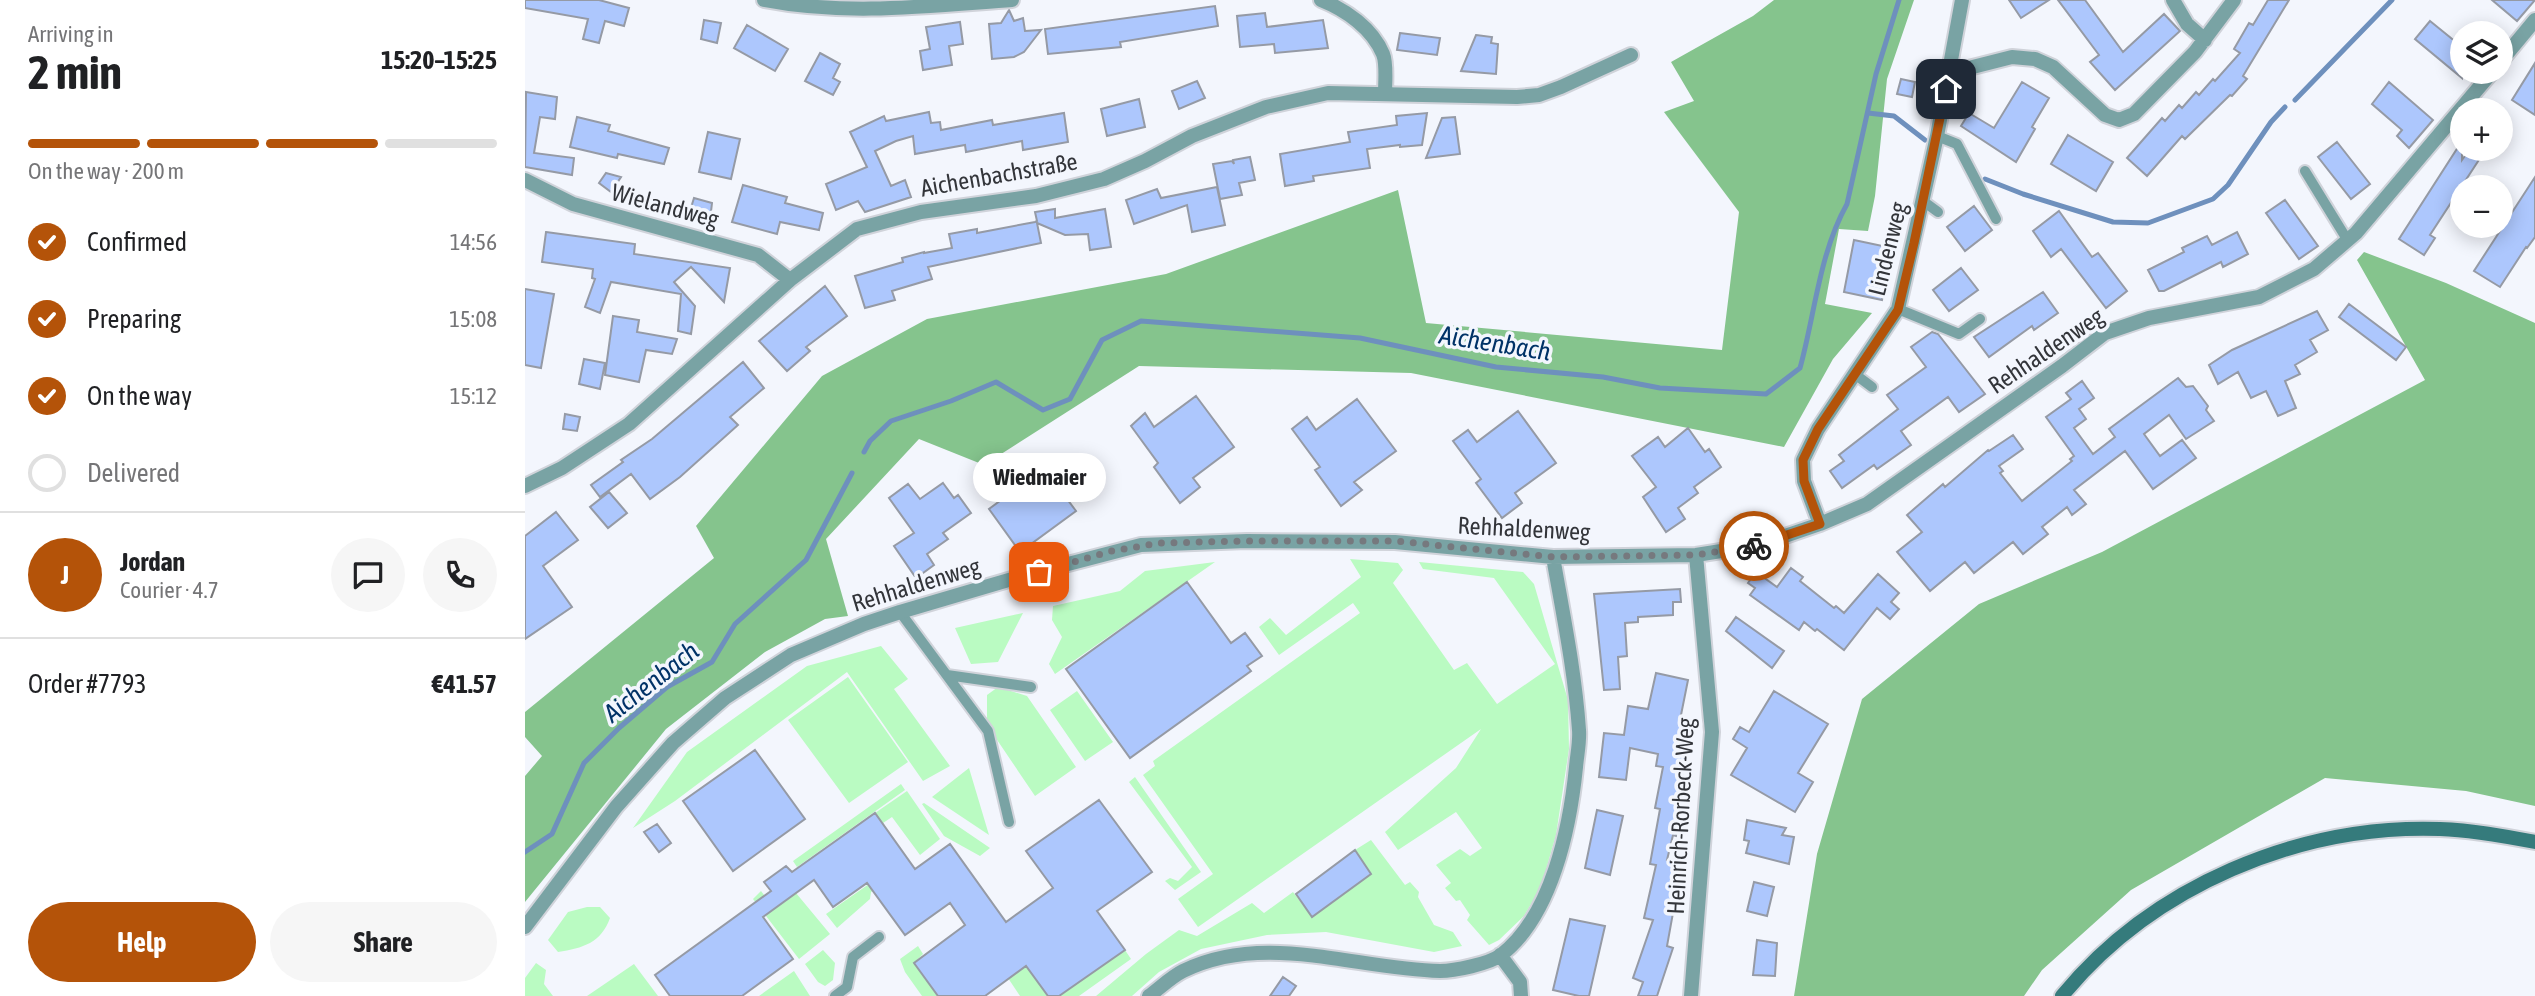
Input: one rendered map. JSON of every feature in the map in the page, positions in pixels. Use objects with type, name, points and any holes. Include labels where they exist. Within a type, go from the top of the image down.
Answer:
[{"type":"main road","points":[[2062,996],[2079,975],[2146,918],[2223,874],[2288,848],[2377,831],[2440,829],[2501,835],[2535,842]]},
{"type":"street","points":[[764,0],[801,7],[881,10],[1012,0]]},
{"type":"street","points":[[1321,0],[1338,7],[1368,30],[1384,55],[1385,93]]},
{"type":"street","name":"Lindenweg","points":[[1820,524],[1804,481],[1803,460],[1818,429],[1898,310],[1937,136],[1962,0]]},
{"type":"street","points":[[2173,0],[2187,24],[2205,40]]},
{"type":"street","points":[[1949,73],[2011,57],[2035,59],[2053,67],[2105,115],[2119,120],[2134,114],[2205,40],[2234,0]]},
{"type":"street","points":[[2513,47],[2535,20]]},
{"type":"street","name":"Aichenbachstraße","points":[[525,486],[562,468],[629,424],[790,280],[857,229],[921,212],[1036,196],[1104,179],[1146,161],[1192,135],[1266,107],[1328,93],[1477,97],[1539,95],[1631,55]]},
{"type":"street","name":"Rehhaldenweg","points":[[525,927],[616,807],[673,743],[725,698],[791,655],[900,612],[1112,551],[1151,544],[1395,541],[1553,557],[1696,555],[1759,545],[1867,504],[2105,333],[2149,318],[2259,297],[2314,270],[2348,241],[2482,84]]},
{"type":"street","name":"Wielandweg","points":[[525,180],[573,204],[758,255],[790,280]]},
{"type":"street","name":"Heinrich-Rorbeck-Weg","points":[[1691,996],[1712,732],[1696,555]]},
{"type":"street","points":[[1149,996],[1183,971],[1230,956],[1276,951],[1442,971],[1500,956],[1530,925],[1550,883],[1571,809],[1579,733],[1571,664],[1553,557]]},
{"type":"street","points":[[1500,956],[1520,982],[1521,996]]},
{"type":"lane","points":[[1937,136],[1957,144],[1996,219]]},
{"type":"lane","points":[[2305,171],[2348,241]]},
{"type":"lane","points":[[1923,201],[1938,212]]},
{"type":"lane","points":[[1898,310],[1959,334],[1980,319]]},
{"type":"lane","points":[[1875,318],[1887,327]]},
{"type":"lane","points":[[1856,375],[1872,387]]},
{"type":"lane","points":[[900,612],[988,731],[1009,822]]},
{"type":"lane","points":[[947,676],[1031,687]]},
{"type":"lane","points":[[835,996],[846,987],[853,957],[879,937]]},
{"type":"green space","points":[[1774,0],[1914,0],[1887,79],[1875,196],[1868,231],[1839,229],[1825,304],[1872,313],[1833,359],[1784,447],[1411,373],[1139,366],[984,465],[919,439],[826,539],[848,616],[825,619],[765,652],[666,729],[525,902],[525,776],[542,756],[525,737],[525,712],[714,558],[696,526],[822,376],[927,319],[1166,274],[1398,190],[1426,323],[1722,350],[1739,212],[1664,112],[1694,101],[1671,62],[1753,16]]},
{"type":"green space","points":[[2364,252],[2446,283],[2535,323],[2535,806],[2466,791],[2325,778],[2131,890],[2042,970],[2024,996],[1794,996],[1817,854],[1862,699],[1979,604],[2102,552],[2425,380],[2357,260]]},
{"type":"green space","points":[[1350,559],[1398,563],[1403,570],[1393,583],[1454,670],[1467,663],[1497,704],[1555,664],[1494,578],[1423,569],[1419,562],[1523,572],[1534,584],[1568,700],[1569,749],[1556,835],[1541,887],[1524,916],[1499,940],[1489,945],[1467,920],[1470,915],[1460,900],[1456,901],[1445,888],[1451,883],[1436,865],[1460,849],[1470,856],[1482,848],[1456,812],[1398,850],[1385,832],[1456,768],[1481,729],[1198,927],[1178,899],[1213,874],[1143,775],[1155,766],[1153,761],[1360,613],[1353,603],[1279,655],[1259,627],[1270,618],[1286,635],[1361,577]]},
{"type":"green space","points":[[1215,562],[1055,674],[1049,664],[1062,637],[1052,620],[1053,606],[1120,591],[1145,571]]},
{"type":"green space","points":[[1023,613],[998,662],[971,664],[955,628]]},
{"type":"green space","points":[[881,646],[908,679],[894,689],[950,766],[923,781],[847,672],[675,801],[633,828],[687,752],[807,666]]},
{"type":"green space","points":[[848,677],[908,762],[849,803],[788,720]]},
{"type":"green space","points":[[998,687],[1027,696],[1076,767],[1035,796],[987,725],[987,695]]},
{"type":"green space","points":[[1077,691],[1113,742],[1085,761],[1050,710]]},
{"type":"green space","points":[[969,768],[989,835],[932,797]]},
{"type":"green space","points":[[1135,777],[1201,872],[1175,890],[1165,881],[1170,878],[1178,881],[1192,867],[1129,782]]},
{"type":"green space","points":[[901,784],[905,790],[797,867],[793,861]]},
{"type":"green space","points":[[907,791],[940,839],[920,855],[892,817],[883,823],[875,813]]},
{"type":"green space","points":[[922,804],[990,848],[980,856],[944,836]]},
{"type":"green space","points":[[1371,840],[1405,885],[1410,882],[1419,892],[1418,897],[1434,925],[1453,932],[1462,946],[1434,952],[1326,932],[1267,935],[1201,949],[1159,972],[1132,996],[1096,996],[1179,930],[1197,936],[1252,903],[1264,913],[1293,892],[1312,917],[1371,874],[1355,850]]},
{"type":"green space","points":[[902,861],[906,866],[871,892],[870,899],[837,928],[826,914]]},
{"type":"green space","points":[[761,891],[774,908],[796,893],[830,934],[799,959],[753,899]]},
{"type":"green space","points":[[600,907],[610,918],[602,933],[590,943],[558,952],[548,940],[568,912]]},
{"type":"green space","points":[[918,946],[923,954],[914,963],[938,996],[922,996],[905,972],[900,959]]},
{"type":"green space","points":[[1013,948],[1048,996],[1020,996],[996,960]]},
{"type":"green space","points":[[823,950],[835,963],[833,980],[825,986],[818,982],[805,964]]},
{"type":"green space","points":[[1125,950],[1131,959],[1079,996],[1059,996]]},
{"type":"green space","points":[[536,963],[546,970],[544,984],[553,996],[525,996],[525,978]]},
{"type":"green space","points":[[634,964],[658,996],[587,996]]},
{"type":"green space","points":[[794,971],[810,996],[759,996]]},
{"type":"building","points":[[525,0],[599,0],[629,8],[624,26],[605,21],[599,43],[583,39],[588,19],[525,8]]},
{"type":"building","points":[[2009,0],[2049,0],[2021,18]]},
{"type":"building","points":[[2058,0],[2085,0],[2123,52],[2164,14],[2180,31],[2115,90],[2090,62],[2099,55]]},
{"type":"building","points":[[2268,0],[2289,0],[2243,76],[2247,79],[2185,139],[2182,136],[2147,176],[2127,158],[2162,118],[2165,121],[2179,105],[2182,108],[2196,92],[2199,95],[2240,53],[2234,49],[2249,23],[2253,25]]},
{"type":"building","points":[[2492,0],[2535,0],[2517,21]]},
{"type":"building","points":[[1215,6],[1218,26],[1120,42],[1121,47],[1048,54],[1045,29]]},
{"type":"building","points":[[1009,10],[1014,21],[1023,18],[1025,31],[1041,30],[1024,52],[1014,57],[992,59],[989,24],[1001,23]]},
{"type":"building","points":[[1265,13],[1267,27],[1323,20],[1328,48],[1275,53],[1274,44],[1240,47],[1237,16]]},
{"type":"building","points":[[704,20],[721,23],[717,43],[701,39]]},
{"type":"building","points":[[2430,21],[2450,37],[2450,68],[2415,39]]},
{"type":"building","points":[[960,22],[963,44],[949,46],[952,65],[923,70],[920,51],[930,49],[926,27]]},
{"type":"building","points":[[747,25],[788,49],[775,71],[734,48]]},
{"type":"building","points":[[1400,33],[1440,38],[1437,55],[1397,50]]},
{"type":"building","points":[[1476,35],[1492,37],[1491,43],[1498,44],[1496,74],[1461,71]]},
{"type":"building","points":[[820,53],[840,64],[833,78],[840,82],[833,95],[805,81]]},
{"type":"building","points":[[2535,63],[2535,115],[2513,98]]},
{"type":"building","points":[[1901,79],[1915,82],[1912,97],[1897,94]]},
{"type":"building","points":[[1197,81],[1205,98],[1179,109],[1172,91]]},
{"type":"building","points":[[2022,82],[2049,98],[2016,162],[1961,126],[1969,113],[1994,128]]},
{"type":"building","points":[[2389,82],[2433,120],[2409,148],[2397,136],[2402,130],[2372,104]]},
{"type":"building","points":[[526,92],[557,97],[555,119],[540,117],[534,153],[574,158],[572,175],[525,167]]},
{"type":"building","points":[[1139,99],[1145,127],[1107,136],[1101,109]]},
{"type":"building","points":[[929,112],[931,123],[940,122],[941,130],[992,120],[993,125],[1064,113],[1068,142],[1023,150],[1022,141],[966,152],[965,145],[915,154],[913,136],[875,151],[891,186],[905,180],[911,197],[865,212],[858,201],[836,210],[826,184],[867,167],[850,132],[884,116],[886,121]]},
{"type":"building","points":[[1427,113],[1422,145],[1367,149],[1370,168],[1313,176],[1314,181],[1285,186],[1280,154],[1350,142],[1348,132],[1397,125],[1396,116]]},
{"type":"building","points":[[577,117],[610,125],[608,131],[669,148],[664,164],[618,154],[617,158],[570,147]]},
{"type":"building","points":[[1455,117],[1460,154],[1426,158],[1442,118]]},
{"type":"building","points":[[708,132],[740,139],[731,179],[699,172]]},
{"type":"building","points":[[2068,135],[2113,162],[2096,191],[2051,164]]},
{"type":"building","points":[[2337,142],[2370,184],[2351,199],[2318,157]]},
{"type":"building","points":[[1250,157],[1255,180],[1239,183],[1242,195],[1220,199],[1213,164],[1232,161],[1234,164],[1233,160]]},
{"type":"building","points":[[2450,160],[2478,161],[2469,175],[2450,175],[2450,204],[2430,235],[2435,238],[2424,255],[2399,239]]},
{"type":"building","points":[[606,173],[621,177],[611,192],[599,183]]},
{"type":"building","points":[[2535,177],[2535,237],[2500,287],[2474,271],[2495,238],[2513,238],[2513,211]]},
{"type":"building","points":[[743,185],[787,197],[785,203],[823,213],[819,230],[780,222],[777,234],[732,222]]},
{"type":"building","points":[[1217,187],[1225,225],[1192,232],[1187,205],[1134,224],[1126,200],[1157,189],[1161,198]]},
{"type":"building","points":[[694,198],[712,203],[710,220],[689,214]]},
{"type":"building","points":[[2285,200],[2318,246],[2299,259],[2266,213]]},
{"type":"building","points":[[1974,206],[1992,230],[1965,251],[1947,227]]},
{"type":"building","points":[[1055,209],[1055,218],[1105,209],[1111,247],[1090,250],[1088,234],[1065,235],[1037,223],[1041,243],[928,267],[932,279],[892,291],[895,300],[865,308],[855,276],[903,262],[902,258],[952,248],[949,234],[977,229],[977,233],[1035,222],[1035,212]]},
{"type":"building","points":[[2059,211],[2092,257],[2098,253],[2127,291],[2106,308],[2061,249],[2051,257],[2033,231]]},
{"type":"building","points":[[546,232],[635,244],[634,254],[730,268],[724,302],[691,267],[674,282],[695,306],[691,334],[678,331],[681,294],[611,282],[600,313],[585,307],[595,279],[592,278],[593,269],[542,262]]},
{"type":"building","points":[[2237,232],[2248,254],[2223,267],[2221,262],[2164,291],[2159,291],[2148,270],[2184,252],[2182,248],[2207,236],[2212,245]]},
{"type":"building","points":[[1854,240],[1892,248],[1882,300],[1844,292]]},
{"type":"building","points":[[1961,268],[1978,290],[1949,311],[1933,290]]},
{"type":"building","points":[[825,286],[847,316],[806,347],[810,351],[787,371],[759,341]]},
{"type":"building","points":[[525,289],[554,294],[541,368],[525,365]]},
{"type":"building","points":[[2043,292],[2058,313],[2034,330],[2032,326],[1989,357],[1974,337]]},
{"type":"building","points":[[2349,304],[2406,347],[2396,360],[2339,317]]},
{"type":"building","points":[[2317,311],[2328,330],[2310,340],[2317,352],[2295,365],[2300,374],[2285,381],[2296,408],[2278,416],[2266,391],[2251,398],[2238,372],[2218,384],[2209,365],[2232,350]]},
{"type":"building","points":[[613,316],[639,320],[637,332],[677,339],[672,354],[646,350],[639,382],[605,375]]},
{"type":"building","points":[[1932,332],[1938,334],[1985,394],[1959,412],[1948,397],[1901,431],[1911,445],[1877,469],[1874,465],[1842,488],[1830,471],[1844,461],[1839,455],[1898,409],[1887,395],[1926,367],[1911,347]]},
{"type":"building","points":[[584,359],[605,363],[600,389],[579,384]]},
{"type":"building","points":[[743,362],[764,388],[730,417],[738,425],[680,477],[650,499],[631,474],[600,497],[591,485],[652,439]]},
{"type":"building","points":[[2178,378],[2186,387],[2193,386],[2208,406],[2206,410],[2214,421],[2186,439],[2169,415],[2144,434],[2160,456],[2182,440],[2196,458],[2153,489],[2125,451],[2074,490],[2086,504],[2072,515],[2067,507],[2042,527],[2048,534],[2023,554],[2013,542],[1974,573],[1965,562],[1930,591],[1897,552],[1922,532],[1907,515],[1988,450],[2013,435],[2023,449],[1999,466],[2003,471],[2000,473],[2022,501],[2072,461],[2070,459],[2074,456],[2046,417],[2071,399],[2066,393],[2082,381],[2094,398],[2079,409],[2086,419],[2074,428],[2093,454],[2115,437],[2109,429]]},
{"type":"building","points":[[1196,396],[1234,447],[1193,478],[1200,487],[1180,503],[1154,467],[1158,463],[1131,426],[1145,413],[1154,427]]},
{"type":"building","points":[[1357,399],[1396,451],[1354,482],[1362,490],[1341,506],[1315,470],[1320,467],[1292,429],[1307,417],[1316,430]]},
{"type":"building","points":[[1518,411],[1556,463],[1515,493],[1522,503],[1502,518],[1476,483],[1481,479],[1453,441],[1468,430],[1477,442]]},
{"type":"building","points":[[565,414],[580,417],[577,431],[563,429]]},
{"type":"building","points":[[1688,428],[1705,452],[1709,449],[1721,467],[1694,487],[1698,493],[1678,508],[1685,519],[1666,532],[1643,497],[1656,487],[1632,456],[1658,437],[1665,447]]},
{"type":"building","points":[[1044,468],[1076,511],[1020,552],[989,509]]},
{"type":"building","points":[[943,483],[954,498],[958,495],[971,513],[943,533],[948,539],[927,554],[934,565],[916,578],[894,546],[914,533],[889,498],[908,484],[920,499]]},
{"type":"building","points":[[609,492],[627,513],[608,528],[590,507]]},
{"type":"building","points":[[556,512],[578,540],[543,566],[572,607],[525,639],[525,536]]},
{"type":"building","points":[[1791,568],[1803,577],[1800,581],[1844,613],[1878,574],[1899,593],[1891,602],[1899,609],[1890,619],[1877,608],[1844,650],[1804,622],[1799,630],[1750,595],[1755,588],[1748,583],[1756,572],[1777,587]]},
{"type":"building","points":[[1187,582],[1231,643],[1245,633],[1262,656],[1247,666],[1251,671],[1130,758],[1066,669]]},
{"type":"building","points":[[1680,589],[1681,602],[1673,602],[1673,615],[1638,617],[1638,622],[1625,623],[1627,656],[1618,657],[1620,689],[1604,690],[1594,594]]},
{"type":"building","points":[[1736,617],[1784,651],[1772,668],[1726,631]]},
{"type":"building","points":[[1656,673],[1688,680],[1679,725],[1685,726],[1683,740],[1688,741],[1678,802],[1682,803],[1676,836],[1673,835],[1667,860],[1675,862],[1673,873],[1680,874],[1667,946],[1673,948],[1657,996],[1638,996],[1643,982],[1633,978],[1653,920],[1644,918],[1656,865],[1650,864],[1660,809],[1655,808],[1663,767],[1656,766],[1658,754],[1630,748],[1626,780],[1599,777],[1604,733],[1624,735],[1628,706],[1648,709]]},
{"type":"building","points":[[1774,691],[1828,724],[1798,773],[1813,782],[1795,812],[1731,775],[1747,748],[1733,739],[1740,727],[1749,732]]},
{"type":"building","points":[[755,750],[805,819],[733,871],[683,801]]},
{"type":"building","points":[[1099,800],[1152,872],[1097,911],[1125,950],[1059,996],[1048,996],[1026,966],[985,996],[938,996],[914,963],[965,925],[950,903],[905,935],[867,883],[833,907],[814,880],[763,917],[793,959],[742,996],[670,996],[655,975],[771,891],[764,882],[786,866],[792,872],[875,813],[915,869],[950,844],[1006,922],[1053,888],[1026,851]]},
{"type":"building","points":[[1597,810],[1623,816],[1610,875],[1585,868]]},
{"type":"building","points":[[1747,820],[1786,828],[1782,835],[1794,837],[1789,864],[1746,853],[1749,841],[1744,840]]},
{"type":"building","points":[[657,824],[671,843],[659,852],[644,832]]},
{"type":"building","points":[[1355,850],[1371,874],[1312,917],[1296,894]]},
{"type":"building","points":[[1754,882],[1774,887],[1767,916],[1747,911]]},
{"type":"building","points":[[1570,919],[1605,926],[1589,996],[1553,990]]},
{"type":"building","points":[[1757,940],[1777,943],[1775,976],[1753,975]]},
{"type":"building","points":[[1283,977],[1296,986],[1289,996],[1270,996]]},
{"type":"waterway","name":"Aichenbach","points":[[864,452],[870,441],[891,421],[951,401],[996,382],[1043,410],[1070,399],[1102,340],[1141,321],[1360,338],[1496,367],[1603,377],[1660,388],[1766,394],[1800,368],[1824,264],[1847,204],[1876,74],[1899,0]]},
{"type":"waterway","points":[[2295,100],[2392,0]]},
{"type":"waterway","points":[[1985,179],[2023,194],[2113,222],[2148,223],[2213,199],[2228,185],[2271,122],[2285,107]]},
{"type":"waterway","points":[[1868,113],[1894,116],[1925,140]]},
{"type":"waterway","name":"Aichenbach","points":[[525,852],[552,834],[584,763],[619,728],[667,687],[712,662],[735,624],[806,560],[852,473]]},
{"type":"way so far","points":[[1039,572],[1112,551],[1160,543],[1395,541],[1553,557],[1696,555],[1754,546]]},
{"type":"place","name":"Wiedmaier","points":[[1039,572]]},
{"type":"route","points":[[1754,546],[1820,524],[1804,481],[1803,460],[1818,429],[1898,310],[1946,89]]}]
